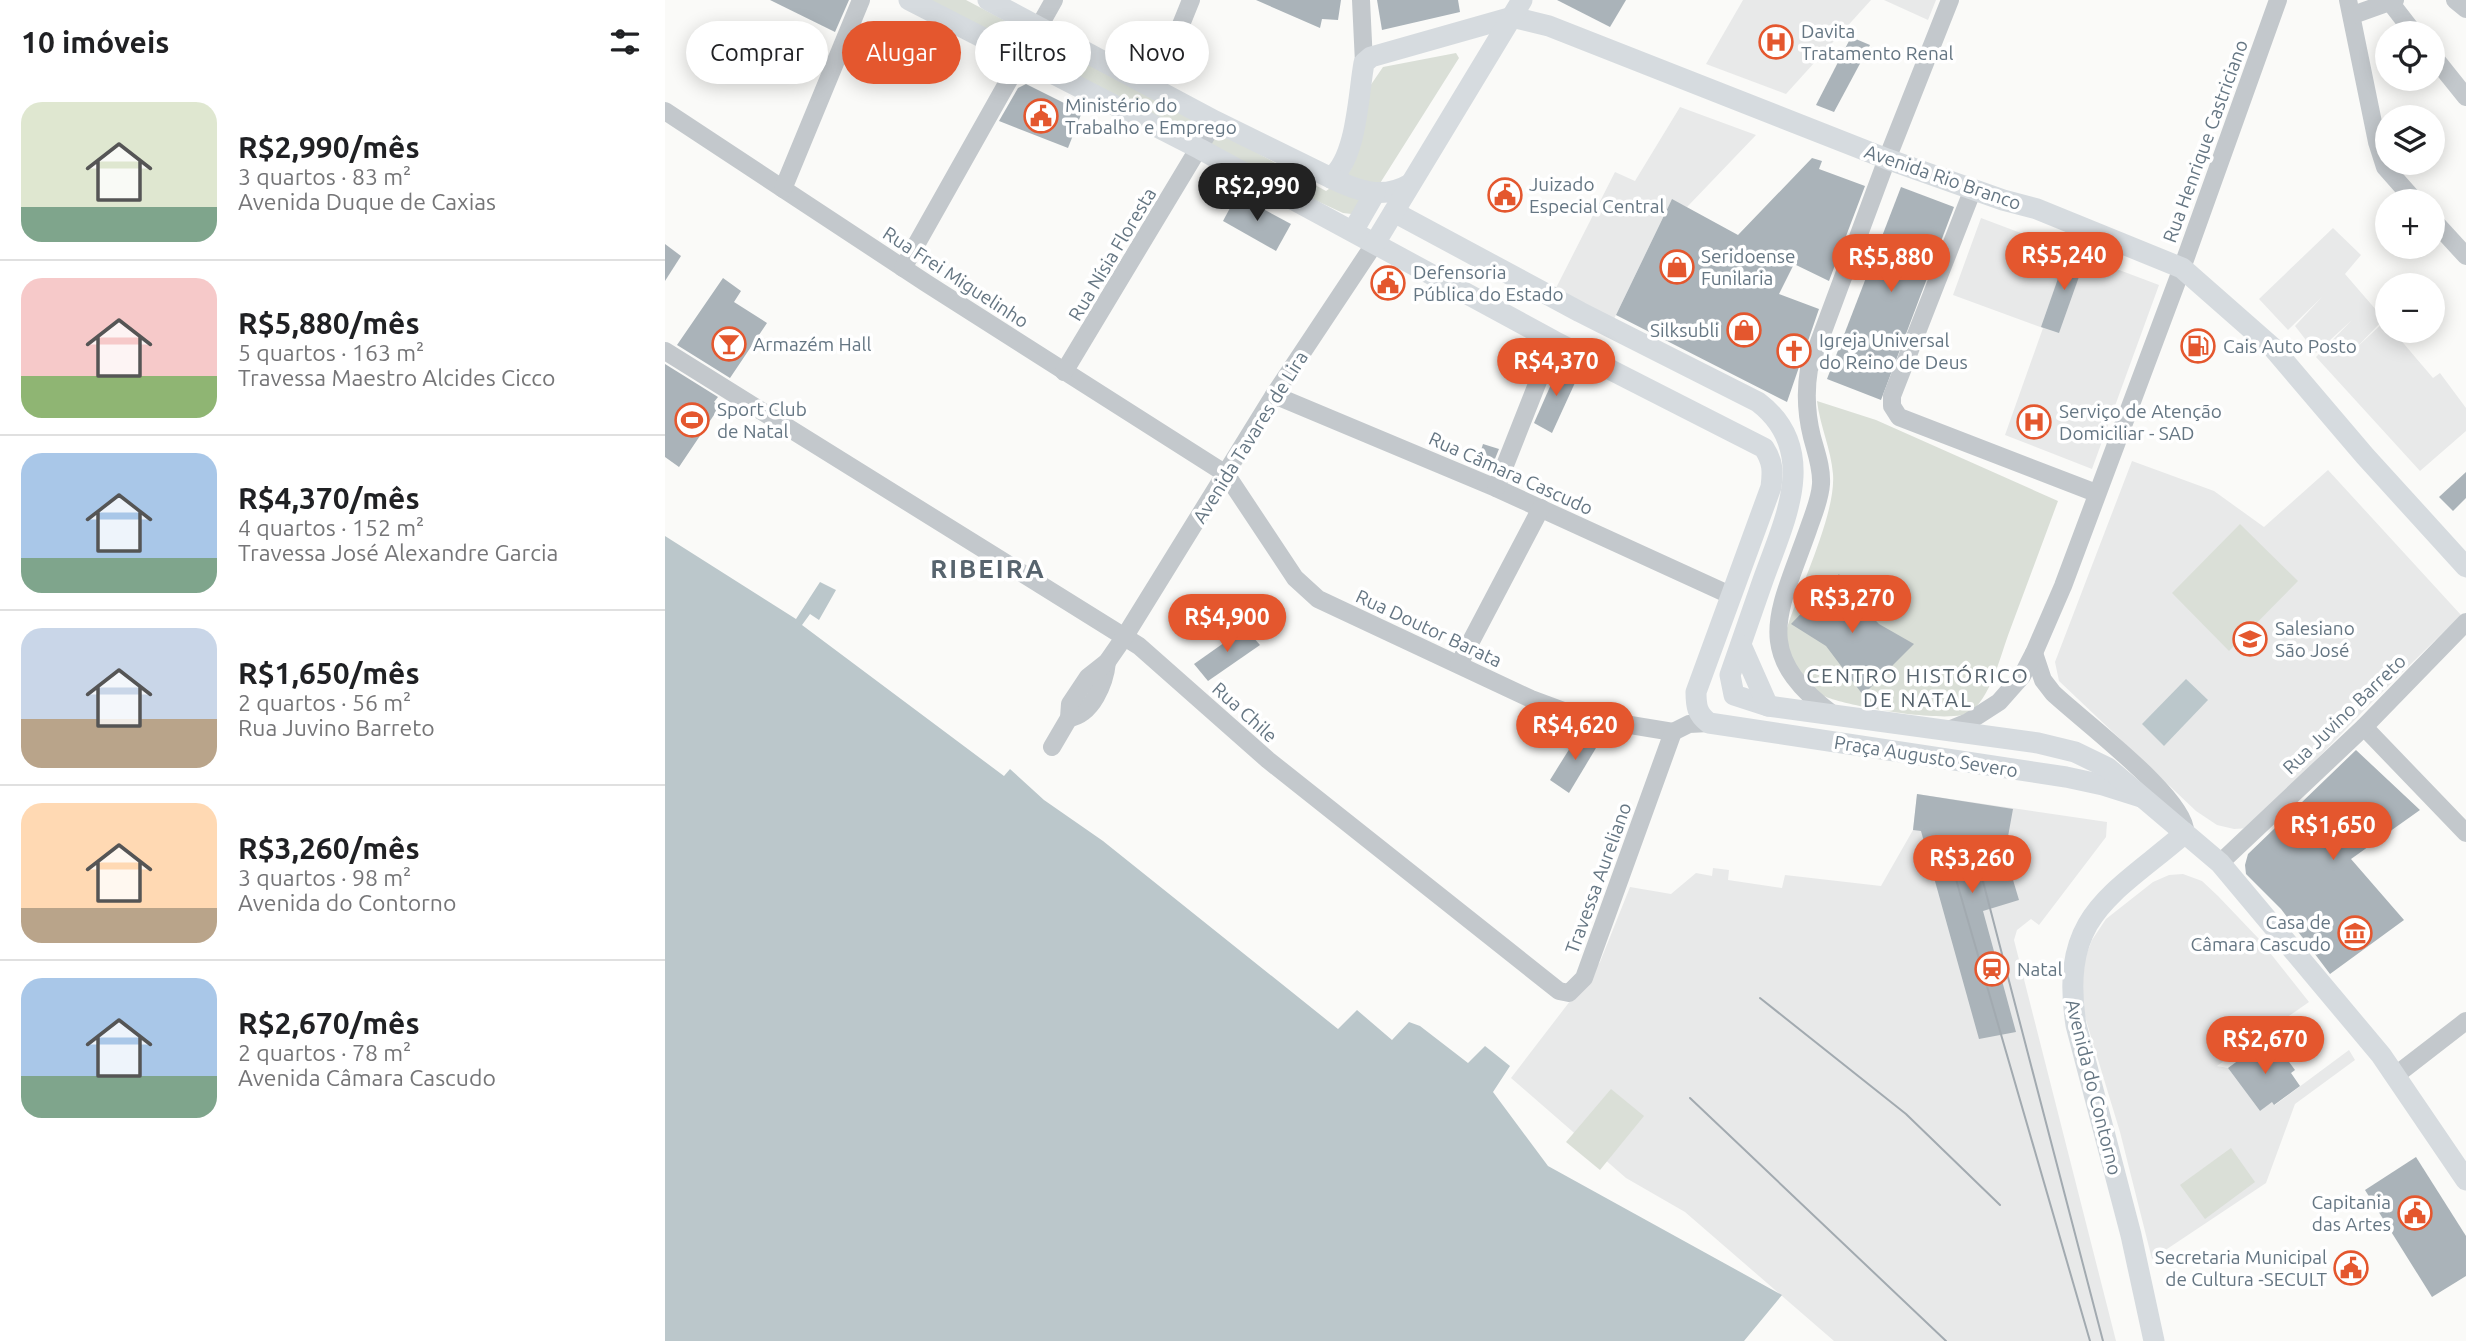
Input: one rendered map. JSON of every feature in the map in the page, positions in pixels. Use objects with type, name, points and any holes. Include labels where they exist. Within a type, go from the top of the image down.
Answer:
[{"type":"main road","points":[[909,0],[975,34]]},
{"type":"main road","points":[[988,0],[1028,21]]},
{"type":"main road","points":[[1335,174],[1348,156],[1364,63],[1371,57],[1517,9]]},
{"type":"main road","name":"Avenida Rio Branco","points":[[1517,9],[1549,26],[1887,159],[2038,209],[2182,268],[2273,348],[2365,456],[2466,567]]},
{"type":"main road","name":"Avenida Tavares de Lira","points":[[1375,243],[1517,9]]},
{"type":"main road","points":[[1091,55],[1215,121],[1335,174],[1345,185],[1375,193],[1396,192],[1410,184]]},
{"type":"main road","points":[[1071,84],[1200,149],[1554,341],[1763,448],[1771,459],[1771,487],[1696,692],[1700,717],[1709,723]]},
{"type":"main road","points":[[1353,231],[1375,193]]},
{"type":"main road","name":"Praça Augusto Severo","points":[[1394,212],[1580,312],[1758,402],[1779,422],[1789,441],[1794,464],[1786,519],[1730,675],[1731,691],[1738,699],[1835,716],[2038,743],[2075,752],[2108,768],[2220,863],[2396,1075],[2466,1180]]},
{"type":"main road","name":"Praça Augusto Severo","points":[[1709,723],[2085,780],[2141,797]]},
{"type":"main road","name":"Avenida do Contorno","points":[[2154,1341],[2131,1235],[2076,1025],[2070,989],[2074,961],[2090,918],[2126,881],[2185,833]]},
{"type":"street","points":[[783,189],[862,0]]},
{"type":"street","points":[[1041,21],[1054,0]]},
{"type":"street","points":[[1155,89],[1191,0]]},
{"type":"street","points":[[1361,0],[1364,63]]},
{"type":"street","points":[[1887,159],[1950,0]]},
{"type":"street","name":"Rua Henrique Castriciano","points":[[1946,731],[1977,717],[1999,702],[2022,676],[2034,653],[2063,586],[2182,268],[2278,0]]},
{"type":"street","points":[[2455,0],[2466,9]]},
{"type":"street","points":[[2404,189],[2385,167],[2381,155],[2350,7],[2392,1],[2406,21]]},
{"type":"street","points":[[2445,71],[2466,97]]},
{"type":"street","points":[[903,268],[1006,84]]},
{"type":"street","name":"Rua Frei Miguelinho","points":[[665,111],[903,268],[1226,474]]},
{"type":"street","name":"Rua Nísia Floresta","points":[[1065,372],[1215,121]]},
{"type":"street","name":"Praça Augusto Severo","points":[[1835,716],[1810,698],[1795,680],[1781,658],[1777,645],[1786,594],[1821,484],[1805,391],[1809,369],[1887,159]]},
{"type":"street","points":[[1973,189],[1892,396],[1892,406],[1899,417],[2096,493]]},
{"type":"street","points":[[2445,233],[2466,256]]},
{"type":"street","name":"Avenida Tavares de Lira","points":[[1052,747],[1069,718],[1083,714],[1102,686],[1107,662],[1274,395],[1375,243]]},
{"type":"street","points":[[1496,488],[1554,341]]},
{"type":"street","name":"Rua Chile","points":[[665,351],[1125,636],[1268,760],[1559,991],[1569,993]]},
{"type":"street","name":"Rua Câmara Cascudo","points":[[1274,395],[1496,488],[1730,595]]},
{"type":"street","name":"Rua Doutor Barata","points":[[1226,474],[1263,534],[1306,589],[1333,607],[1377,624],[1531,699],[1566,712],[1673,732]]},
{"type":"street","points":[[1458,664],[1541,508]]},
{"type":"street","name":"Rua Juvino Barreto","points":[[2220,863],[2364,727],[2466,622]]},
{"type":"street","points":[[2034,653],[2043,680],[2053,693],[2161,789],[2183,817],[2185,833]]},
{"type":"street","name":"Praça Augusto Severo","points":[[1673,732],[1689,724],[1709,723]]},
{"type":"street","points":[[2364,727],[2466,833]]},
{"type":"street","name":"Travessa Aureliano","points":[[1569,993],[1584,978],[1673,732]]},
{"type":"street","points":[[2396,1075],[2466,1021]]},
{"type":"shaded area","points":[[929,0],[966,0],[1006,21],[975,21],[975,25]]},
{"type":"shaded area","name":"Davita Tratamento Renal","points":[[1743,0],[1871,0],[1786,94],[1706,64]]},
{"type":"shaded area","points":[[1884,0],[1936,0],[1928,20]]},
{"type":"shaded area","points":[[1456,53],[1459,58],[1360,215],[1343,213],[1215,154],[1210,140],[1219,134],[1225,135],[1326,191],[1345,178],[1351,169],[1368,89],[1383,67]]},
{"type":"shaded area","points":[[1091,65],[1105,72],[1105,84],[1127,84],[1199,122],[1190,137],[1087,84],[1091,84]]},
{"type":"shaded area","points":[[1680,107],[1756,135],[1687,207],[1671,201],[1614,319],[1556,288],[1615,172],[1635,181]]},
{"type":"shaded area","points":[[1981,218],[2159,285],[2092,469],[2005,435],[2043,328],[1953,295]]},
{"type":"shaded area","points":[[2333,228],[2361,255],[2345,274],[2375,309],[2375,328],[2355,349],[2375,330],[2375,343],[2403,343],[2433,378],[2440,373],[2466,408],[2466,431],[2420,471],[2316,357],[2352,320],[2316,353],[2295,326],[2322,297],[2288,330],[2259,299]]},
{"type":"shaded area","points":[[1817,401],[1876,420],[2058,501],[1995,673],[1985,694],[1972,711],[1962,715],[1923,715],[1852,704],[1822,695],[1807,683],[1795,666],[1788,648],[1787,628],[1816,551],[1832,490],[1832,465]]},
{"type":"shaded area","name":"Salesiano São José","points":[[2132,461],[2214,491],[2264,527],[2328,470],[2461,615],[2371,703],[2251,828],[2234,829],[2217,825],[2196,811],[2059,681],[2055,662]]},
{"type":"shaded area","points":[[2240,524],[2298,581],[2229,651],[2172,593]]},
{"type":"shaded area","points":[[665,536],[796,619],[820,582],[836,590],[819,620],[810,614],[802,625],[1004,776],[1010,769],[1044,800],[1103,841],[1338,1029],[1357,1010],[1392,1040],[1409,1022],[1420,1026],[1468,1063],[1485,1046],[1510,1066],[1493,1092],[1548,1166],[1782,1295],[1744,1341],[665,1341]]},
{"type":"shaded area","points":[[2186,679],[2208,700],[2164,746],[2142,724]]},
{"type":"shaded area","points":[[1917,794],[2107,822],[2106,837],[2039,925],[2031,919],[2017,930],[2014,940],[2116,1341],[1834,1341],[1685,1212],[1626,1178],[1511,1078],[1600,962],[1630,887],[1671,894],[1696,873],[1712,876],[1713,868],[1729,870],[1728,880],[1782,888],[1785,875],[1881,886],[1913,830]]},
{"type":"shaded area","points":[[2183,874],[2202,881],[2218,896],[2259,939],[2309,1002],[2217,1066],[2228,1068],[2260,1111],[2272,1101],[2275,1105],[2349,1050],[2355,1060],[2295,1104],[2266,1183],[2152,1259],[2120,1132],[2079,997],[2084,961],[2092,940],[2106,919],[2153,882],[2169,875]]},
{"type":"shaded area","points":[[1611,1089],[1644,1116],[1600,1170],[1566,1142]]},
{"type":"shaded area","points":[[2231,1148],[2255,1182],[2205,1219],[2180,1185]]},
{"type":"building","points":[[770,0],[849,0],[835,32],[828,29],[828,21],[813,21]]},
{"type":"building","points":[[1256,0],[1341,0],[1338,20],[1322,19],[1320,28]]},
{"type":"building","points":[[1377,0],[1458,0],[1460,12],[1382,30]]},
{"type":"building","points":[[1557,0],[1626,0],[1610,27]]},
{"type":"building","points":[[1851,37],[1870,45],[1834,112],[1816,105]]},
{"type":"building","name":"Ministério do Trabalho e Emprego","points":[[1026,84],[1082,112],[1068,148],[999,121],[1018,88]]},
{"type":"building","points":[[1812,158],[1822,161],[1819,169],[1865,186],[1829,281],[1794,264],[1779,294],[1819,309],[1787,402],[1616,315],[1672,199],[1738,235]]},
{"type":"building","points":[[1901,187],[1954,207],[1881,400],[1827,379]]},
{"type":"building","points":[[1237,195],[1291,224],[1276,251],[1223,221]]},
{"type":"building","points":[[665,244],[681,256],[665,281]]},
{"type":"building","points":[[2068,250],[2086,257],[2059,333],[2041,327]]},
{"type":"building","points":[[723,278],[741,291],[734,302],[767,323],[730,378],[677,345]]},
{"type":"building","name":"Sport Club de Natal","points":[[665,364],[718,397],[714,402],[720,406],[679,467],[665,457]]},
{"type":"building","points":[[1560,364],[1579,374],[1552,433],[1534,423]]},
{"type":"building","points":[[1483,444],[1499,449],[1490,471],[1476,466]]},
{"type":"building","points":[[2466,472],[2466,498],[2453,511],[2439,497]]},
{"type":"building","points":[[1839,574],[1850,594],[1879,624],[1914,644],[1863,695],[1826,646],[1791,624]]},
{"type":"building","points":[[1245,628],[1260,645],[1208,681],[1194,664]]},
{"type":"building","points":[[1578,735],[1602,738],[1569,793],[1550,780]]},
{"type":"building","points":[[2356,750],[2420,810],[2351,859],[2404,920],[2330,974],[2281,909],[2246,874],[2245,865],[2248,854]]},
{"type":"building","name":"Natal","points":[[1917,794],[2013,809],[2005,853],[2019,900],[1983,911],[2016,1032],[1979,1039],[1921,831],[1913,830]]},
{"type":"building","points":[[2266,1040],[2277,1054],[2281,1051],[2295,1070],[2291,1073],[2300,1086],[2274,1105],[2272,1102],[2260,1111],[2228,1068]]},
{"type":"building","name":"Capitania das Artes","points":[[2416,1157],[2466,1236],[2466,1276],[2432,1297],[2365,1190]]},
{"type":"tram line","points":[[1944,838],[2090,1341]]},
{"type":"tram line","points":[[1973,843],[2103,1341]]},
{"type":"tram line","points":[[1760,998],[1906,1114],[2000,1205]]},
{"type":"tram line","points":[[1690,1098],[1946,1341]]},
{"type":"place","name":"Davita Tratamento Renal","points":[[1776,42]]},
{"type":"place","name":"Ministério do Trabalho e Emprego","points":[[1041,116]]},
{"type":"place","name":"Juizado Especial Central","points":[[1505,195]]},
{"type":"place","name":"Seridoense Funilaria","points":[[1677,267]]},
{"type":"place","name":"Defensoria Pública do Estado","points":[[1388,283]]},
{"type":"place","name":"Silksubli","points":[[1744,330]]},
{"type":"place","name":"Armazém Hall","points":[[729,344]]},
{"type":"place","name":"Cais Auto Posto","points":[[2198,346]]},
{"type":"place","name":"Igreja Universal do Reino de Deus","points":[[1794,351]]},
{"type":"place","name":"Sport Club de Natal","points":[[692,420]]},
{"type":"place","name":"Serviço de Atenção Domiciliar - SAD","points":[[2034,422]]},
{"type":"place","name":"Salesiano São José","points":[[2250,639]]},
{"type":"place","name":"Casa de Câmara Cascudo","points":[[2355,933]]},
{"type":"place","name":"Natal","points":[[1992,969]]},
{"type":"place","name":"Capitania das Artes","points":[[2415,1213]]},
{"type":"place","name":"Secretaria Municipal de Cultura -SECULT","points":[[2351,1268]]},
{"type":"district","name":"RIBEIRA","points":[[988,569]]},
{"type":"district","name":"CENTRO HISTÓRICO DE NATAL","points":[[1918,688]]}]
